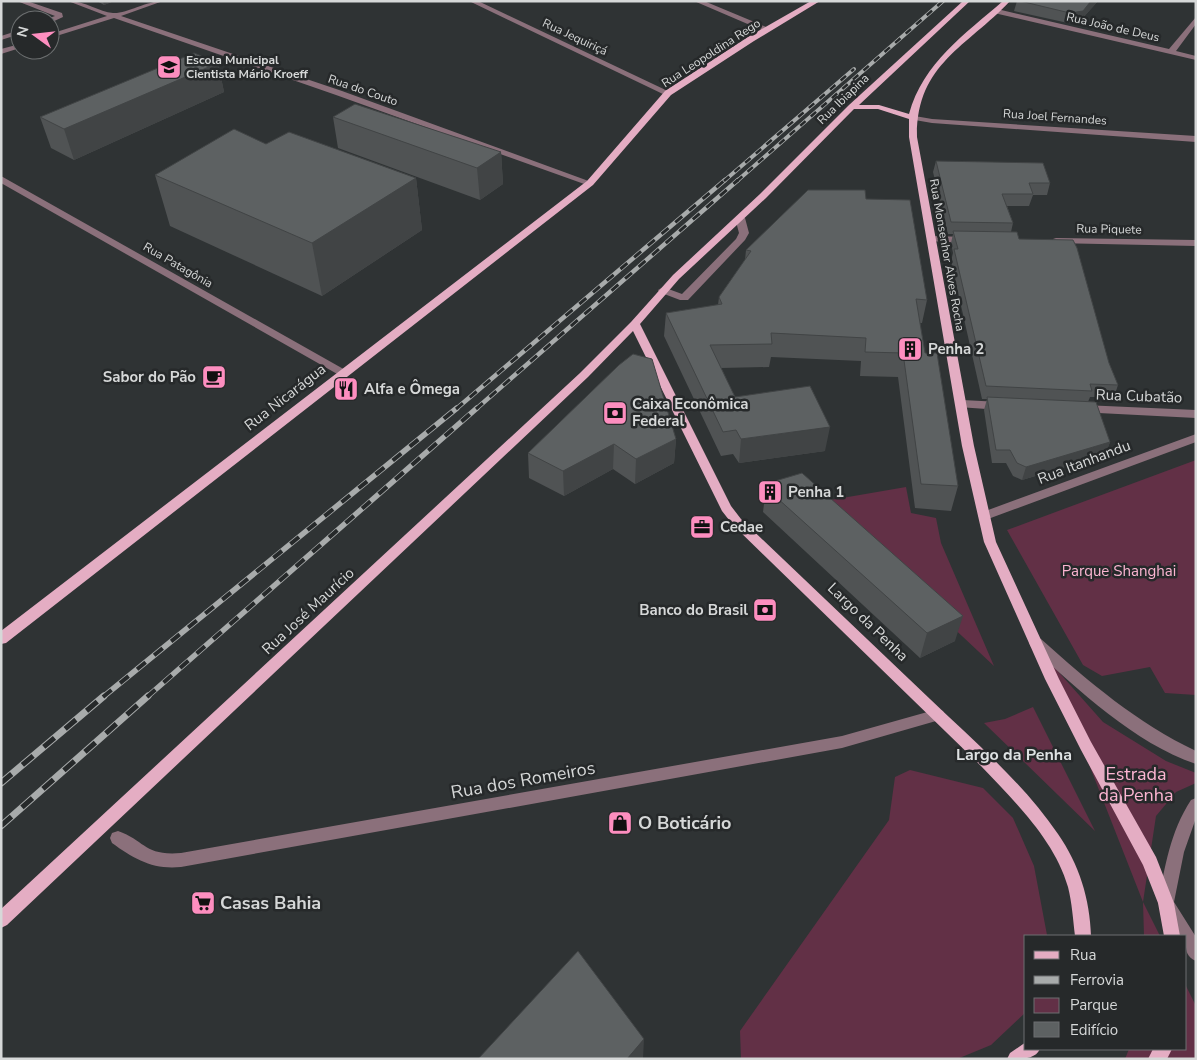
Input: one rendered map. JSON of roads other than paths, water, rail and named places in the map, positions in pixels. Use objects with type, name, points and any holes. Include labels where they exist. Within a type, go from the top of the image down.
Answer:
[{"type":"main road","name":"Rua Leopoldina Rego","points":[[590,183],[668,93],[767,30],[817,1]]},
{"type":"main road","name":"Rua Ibiapina","points":[[635,324],[663,290],[740,218],[852,107],[967,1]]},
{"type":"main road","points":[[996,11],[1007,1]]},
{"type":"main road","name":"Rua Monsenhor Alves Rocha","points":[[984,516],[931,239],[913,137],[912,117],[924,82],[939,63],[996,11]]},
{"type":"main road","points":[[852,107],[879,107],[912,117]]},
{"type":"main road","name":"Rua Nicarágua","points":[[1,639],[590,183]]},
{"type":"main road","name":"Largo da Penha","points":[[635,324],[726,508],[737,522],[997,773],[1046,828],[1064,856],[1075,882],[1083,924],[1083,935]]},
{"type":"main road","name":"Rua José Maurício","points":[[1,920],[584,375],[635,324]]},
{"type":"main road","points":[[984,516],[996,557],[1036,643],[1086,746],[1150,862],[1166,903],[1172,935]]},
{"type":"main road","points":[[1016,1059],[1030,1050]]},
{"type":"street","points":[[20,1],[45,10]]},
{"type":"street","name":"Rua do Couto","points":[[71,1],[590,183]]},
{"type":"street","points":[[60,33],[160,1]]},
{"type":"street","name":"Rua Jequiriçá","points":[[472,1],[668,93]]},
{"type":"street","points":[[697,1],[767,30]]},
{"type":"street","name":"Rua João de Deus","points":[[996,11],[1196,58]]},
{"type":"street","points":[[1171,52],[1196,19]]},
{"type":"street","name":"Rua Joel Fernandes","points":[[912,117],[932,121],[1196,139]]},
{"type":"street","name":"Rua Patagônia","points":[[1,179],[343,373]]},
{"type":"street","points":[[663,290],[684,298],[740,240],[744,233],[740,218]]},
{"type":"street","points":[[931,239],[979,240]]},
{"type":"street","name":"Rua Piquete","points":[[1048,240],[1196,243]]},
{"type":"street","points":[[962,404],[1012,406]]},
{"type":"street","name":"Rua Cubatão","points":[[1071,409],[1196,414]]},
{"type":"street","name":"Rua Itanhandu","points":[[984,516],[1196,438]]},
{"type":"street","points":[[1036,643],[1097,698],[1138,727],[1196,758]]},
{"type":"street","name":"Rua dos Romeiros","points":[[118,838],[142,856],[152,860],[160,862],[181,860],[842,742],[938,715]]},
{"type":"street","points":[[1185,935],[1166,903],[1179,838],[1189,814],[1196,805]]},
{"type":"street","points":[[1187,938],[1196,953]]},
{"type":"railway","points":[[737,181],[943,1]]},
{"type":"railway","points":[[724,181],[854,69]]},
{"type":"railway","points":[[456,409],[725,180]]},
{"type":"railway","points":[[476,409],[738,180]]},
{"type":"railway","points":[[103,697],[457,408]]},
{"type":"railway","points":[[147,697],[477,408]]},
{"type":"railway","points":[[1,783],[104,696]]},
{"type":"railway","points":[[1,826],[148,696]]},
{"type":"place","name":"Escola Municipal Cientista Mário Kroeff","points":[[169,67]]},
{"type":"place","name":"Penha 2","points":[[910,349]]},
{"type":"place","name":"Sabor do Pão","points":[[214,377]]},
{"type":"place","name":"Alfa e Ômega","points":[[346,389]]},
{"type":"place","name":"Caixa Econômica Federal","points":[[615,413]]},
{"type":"place","name":"Penha 1","points":[[770,492]]},
{"type":"place","name":"Cedae","points":[[702,527]]},
{"type":"place","name":"Banco do Brasil","points":[[765,610]]},
{"type":"place","name":"O Boticário","points":[[620,823]]},
{"type":"place","name":"Casas Bahia","points":[[203,903]]},
{"type":"district","name":"Largo da Penha","points":[[1014,754]]},
{"type":"park label","name":"Parque Shanghai","points":[[1119,571]]},
{"type":"park label","name":"Estrada da Penha","points":[[1136,784]]}]
